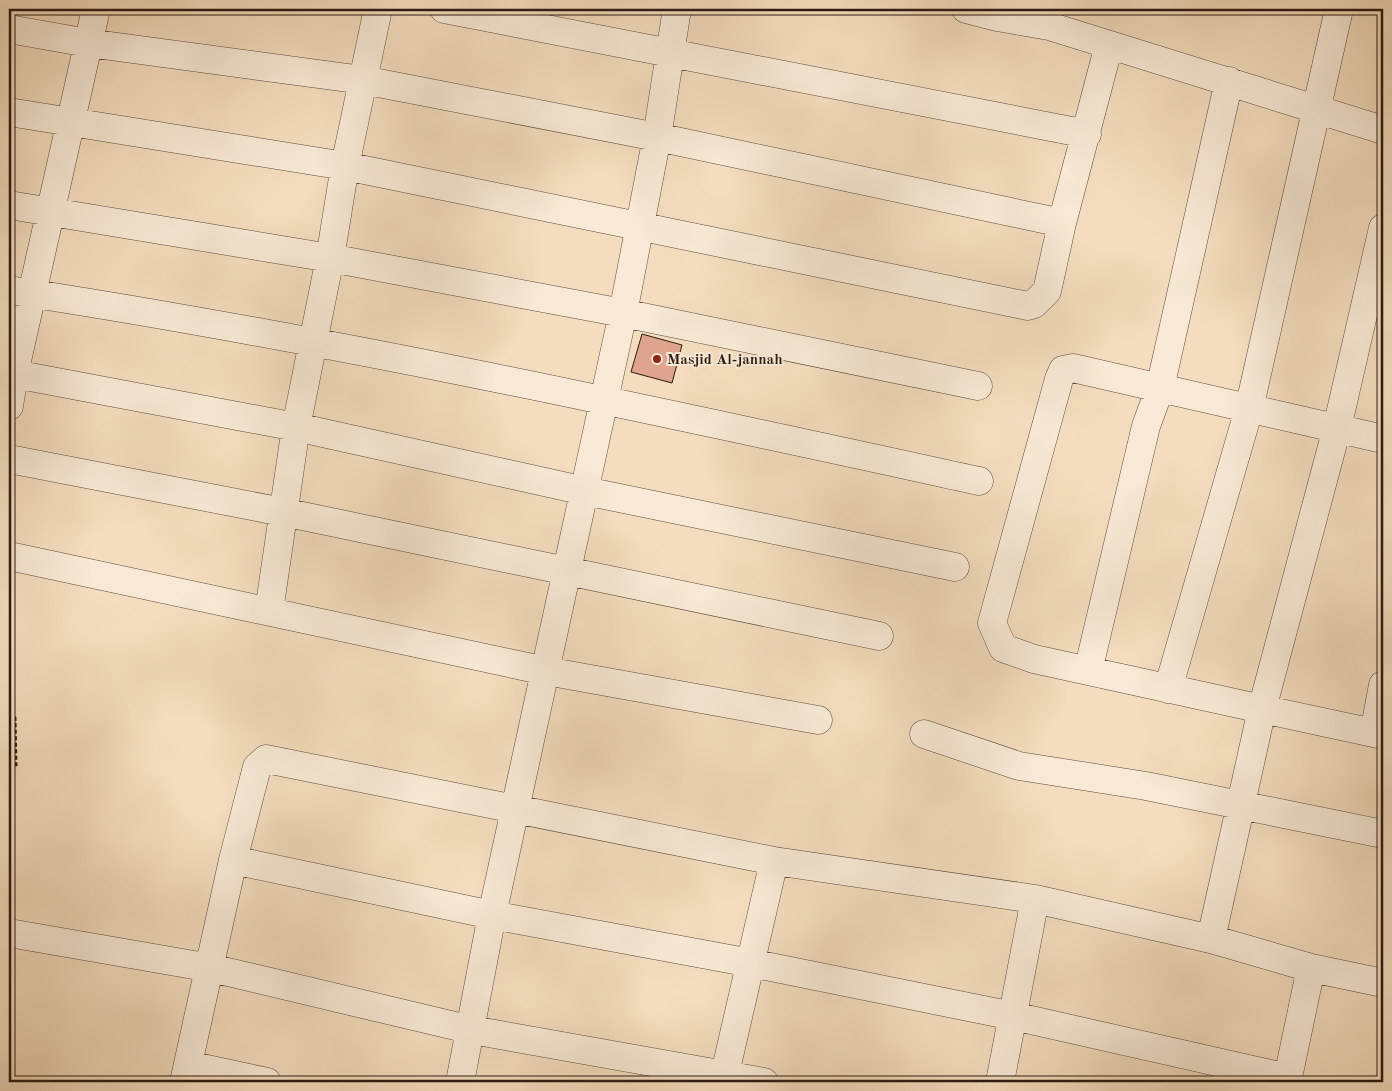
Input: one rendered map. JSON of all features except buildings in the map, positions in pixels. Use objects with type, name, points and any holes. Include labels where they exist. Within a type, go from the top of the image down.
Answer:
[{"type":"street","points":[[9,406],[21,292],[51,211],[69,122],[96,9]]},
{"type":"street","points":[[269,611],[296,427],[330,258],[345,166],[378,9]]},
{"type":"street","points":[[444,9],[1087,134]]},
{"type":"street","points":[[460,1082],[472,1030],[492,916],[623,313],[657,138],[676,9]]},
{"type":"street","points":[[966,9],[996,17],[1048,26],[1383,130]]},
{"type":"street","points":[[1168,689],[1249,408],[1318,109],[1330,40],[1339,9]]},
{"type":"street","points":[[9,29],[88,43],[363,80],[657,138],[1062,223]]},
{"type":"street","points":[[9,112],[345,166],[1028,306],[1034,304],[1046,291],[1109,45]]},
{"type":"street","points":[[1088,671],[1146,426],[1160,388],[1229,81]]},
{"type":"street","points":[[9,205],[330,258],[623,313],[978,386]]},
{"type":"street","points":[[1211,939],[1239,805],[1262,709],[1337,428],[1383,228]]},
{"type":"street","points":[[21,292],[314,342],[604,399],[979,481]]},
{"type":"street","points":[[1383,438],[1073,368],[1063,370],[992,623],[1004,648],[1034,659],[1379,734],[1383,685]]},
{"type":"street","points":[[11,374],[296,427],[584,491],[954,567]]},
{"type":"street","points":[[9,459],[283,512],[879,636]]},
{"type":"street","points":[[9,556],[546,671],[818,720]]},
{"type":"street","points":[[924,734],[1019,766],[1146,786],[1383,834]]},
{"type":"street","points":[[267,1082],[186,1074],[211,968],[232,860],[257,767],[266,759],[774,861],[1035,899],[1211,939],[1311,968],[1383,983]]},
{"type":"street","points":[[232,860],[492,916],[750,963],[1013,1016],[1288,1080],[1311,968]]},
{"type":"street","points":[[724,1078],[774,861]]},
{"type":"street","points":[[1000,1082],[1035,899]]},
{"type":"street","points":[[9,933],[211,968],[472,1030],[724,1078],[764,1082]]},
{"type":"path","points":[[9,705],[15,718],[16,768]]},
{"type":"place","name":"Masjid Al-jannah","points":[[657,359]]}]
